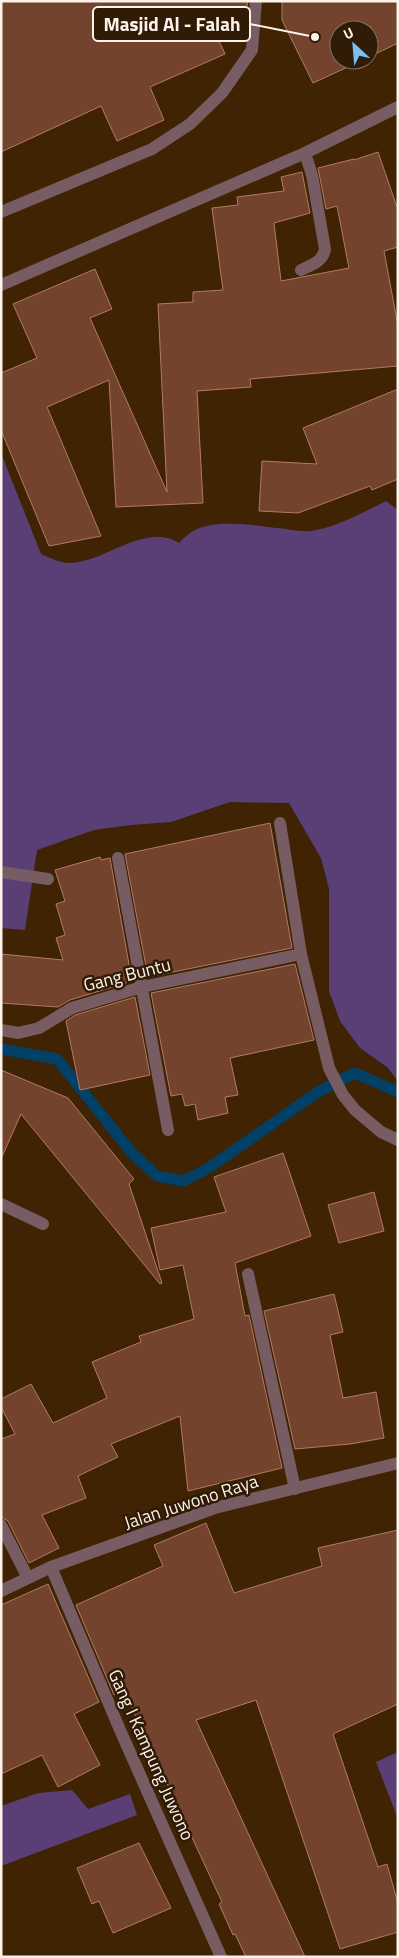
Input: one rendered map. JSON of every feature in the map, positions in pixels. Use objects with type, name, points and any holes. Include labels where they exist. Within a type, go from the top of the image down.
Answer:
[{"type":"street","points":[[1,212],[152,149],[190,124],[222,93],[252,50],[256,1]]},
{"type":"street","points":[[1,285],[306,153],[398,107]]},
{"type":"street","points":[[301,270],[320,261],[325,249],[312,175],[306,153]]},
{"type":"street","points":[[280,823],[301,954],[329,1068],[343,1095],[355,1110],[381,1132],[398,1140]]},
{"type":"street","points":[[118,858],[168,1130]]},
{"type":"street","points":[[1,872],[48,879]]},
{"type":"street","name":"Gang Buntu","points":[[1,1030],[18,1032],[39,1028],[72,1008],[142,987],[301,954]]},
{"type":"street","points":[[1,1204],[43,1224]]},
{"type":"street","points":[[248,1274],[295,1489]]},
{"type":"street","name":"Jalan Juwono Raya","points":[[1,1591],[51,1568],[215,1508],[398,1463]]},
{"type":"street","points":[[1,1525],[28,1578]]},
{"type":"street","name":"Gang I Kampung Juwono","points":[[51,1568],[120,1730],[221,1957]]},
{"type":"shaded area","points":[[1,453],[41,554],[67,563],[94,558],[138,540],[152,537],[166,538],[179,543],[190,533],[209,525],[244,524],[311,531],[340,523],[386,501],[398,510],[398,1081],[387,1067],[360,1048],[340,1021],[329,991],[329,889],[321,858],[289,803],[230,802],[171,822],[94,830],[37,850],[25,930],[1,928]]},
{"type":"shaded area","points":[[398,1752],[398,1819],[376,1762]]},
{"type":"shaded area","points":[[72,1790],[88,1809],[130,1794],[137,1815],[1,1866],[1,1806],[38,1793]]},
{"type":"building","points":[[1,1],[248,1],[247,6],[211,23],[225,54],[150,87],[164,120],[117,141],[101,106],[1,152]]},
{"type":"building","points":[[282,1],[398,1],[398,43],[379,52],[379,20],[329,20],[329,70],[341,70],[313,83],[282,20]]},
{"type":"building","points":[[378,152],[398,210],[398,247],[384,251],[398,326],[398,366],[250,379],[251,387],[197,391],[203,503],[116,507],[109,380],[47,407],[101,536],[49,546],[1,430],[1,373],[37,358],[13,304],[95,269],[112,309],[90,318],[167,492],[158,304],[193,302],[193,292],[223,290],[212,208],[238,205],[237,197],[284,191],[281,177],[302,172],[310,213],[274,223],[281,281],[349,268],[337,206],[326,209],[318,168],[354,160]]},
{"type":"building","points":[[398,389],[398,479],[372,490],[370,486],[298,513],[259,511],[262,461],[317,464],[303,428]]},
{"type":"building","points":[[270,823],[292,948],[148,977],[125,854]]},
{"type":"building","points":[[100,857],[101,860],[110,858],[132,981],[70,1000],[58,1007],[1,1003],[1,954],[63,960],[56,938],[65,935],[56,904],[65,901],[55,870]]},
{"type":"building","points":[[295,964],[314,1040],[230,1058],[238,1095],[225,1097],[228,1113],[198,1120],[195,1104],[185,1106],[182,1094],[171,1096],[151,993]]},
{"type":"building","points":[[135,997],[150,1075],[80,1090],[66,1021],[75,1015]]},
{"type":"building","points":[[1,1070],[68,1098],[134,1179],[129,1184],[162,1283],[160,1284],[21,1114],[1,1159]]},
{"type":"building","points":[[283,1153],[311,1236],[235,1263],[245,1316],[249,1315],[282,1468],[188,1491],[180,1416],[111,1444],[118,1457],[78,1476],[86,1498],[42,1515],[59,1548],[29,1563],[8,1521],[1,1517],[1,1439],[15,1434],[1,1407],[1,1399],[31,1384],[53,1423],[107,1398],[92,1362],[141,1342],[139,1336],[194,1319],[183,1265],[160,1270],[151,1228],[226,1212],[214,1177]]},
{"type":"building","points":[[374,1192],[384,1231],[339,1243],[328,1205]]},
{"type":"building","points":[[334,1294],[343,1332],[330,1335],[343,1398],[376,1392],[384,1438],[350,1444],[295,1449],[264,1311]]},
{"type":"building","points":[[206,1523],[234,1593],[322,1566],[318,1548],[398,1530],[398,1704],[333,1734],[378,1867],[387,1864],[398,1904],[398,1932],[340,1949],[256,1700],[196,1720],[305,1957],[246,1957],[235,1934],[233,1935],[219,1904],[222,1902],[124,1691],[114,1695],[76,1605],[163,1566],[154,1545]]},
{"type":"building","points":[[48,1584],[99,1702],[74,1714],[100,1765],[58,1787],[42,1755],[1,1774],[1,1605]]},
{"type":"building","points":[[139,1843],[171,1908],[113,1933],[99,1901],[92,1904],[77,1868]]},
{"type":"waterway","points":[[1,1049],[57,1059],[132,1153],[157,1176],[184,1181],[210,1167],[318,1092],[355,1073],[398,1092]]},
{"type":"place","name":"Masjid Al - Falah","points":[[315,37]]}]
